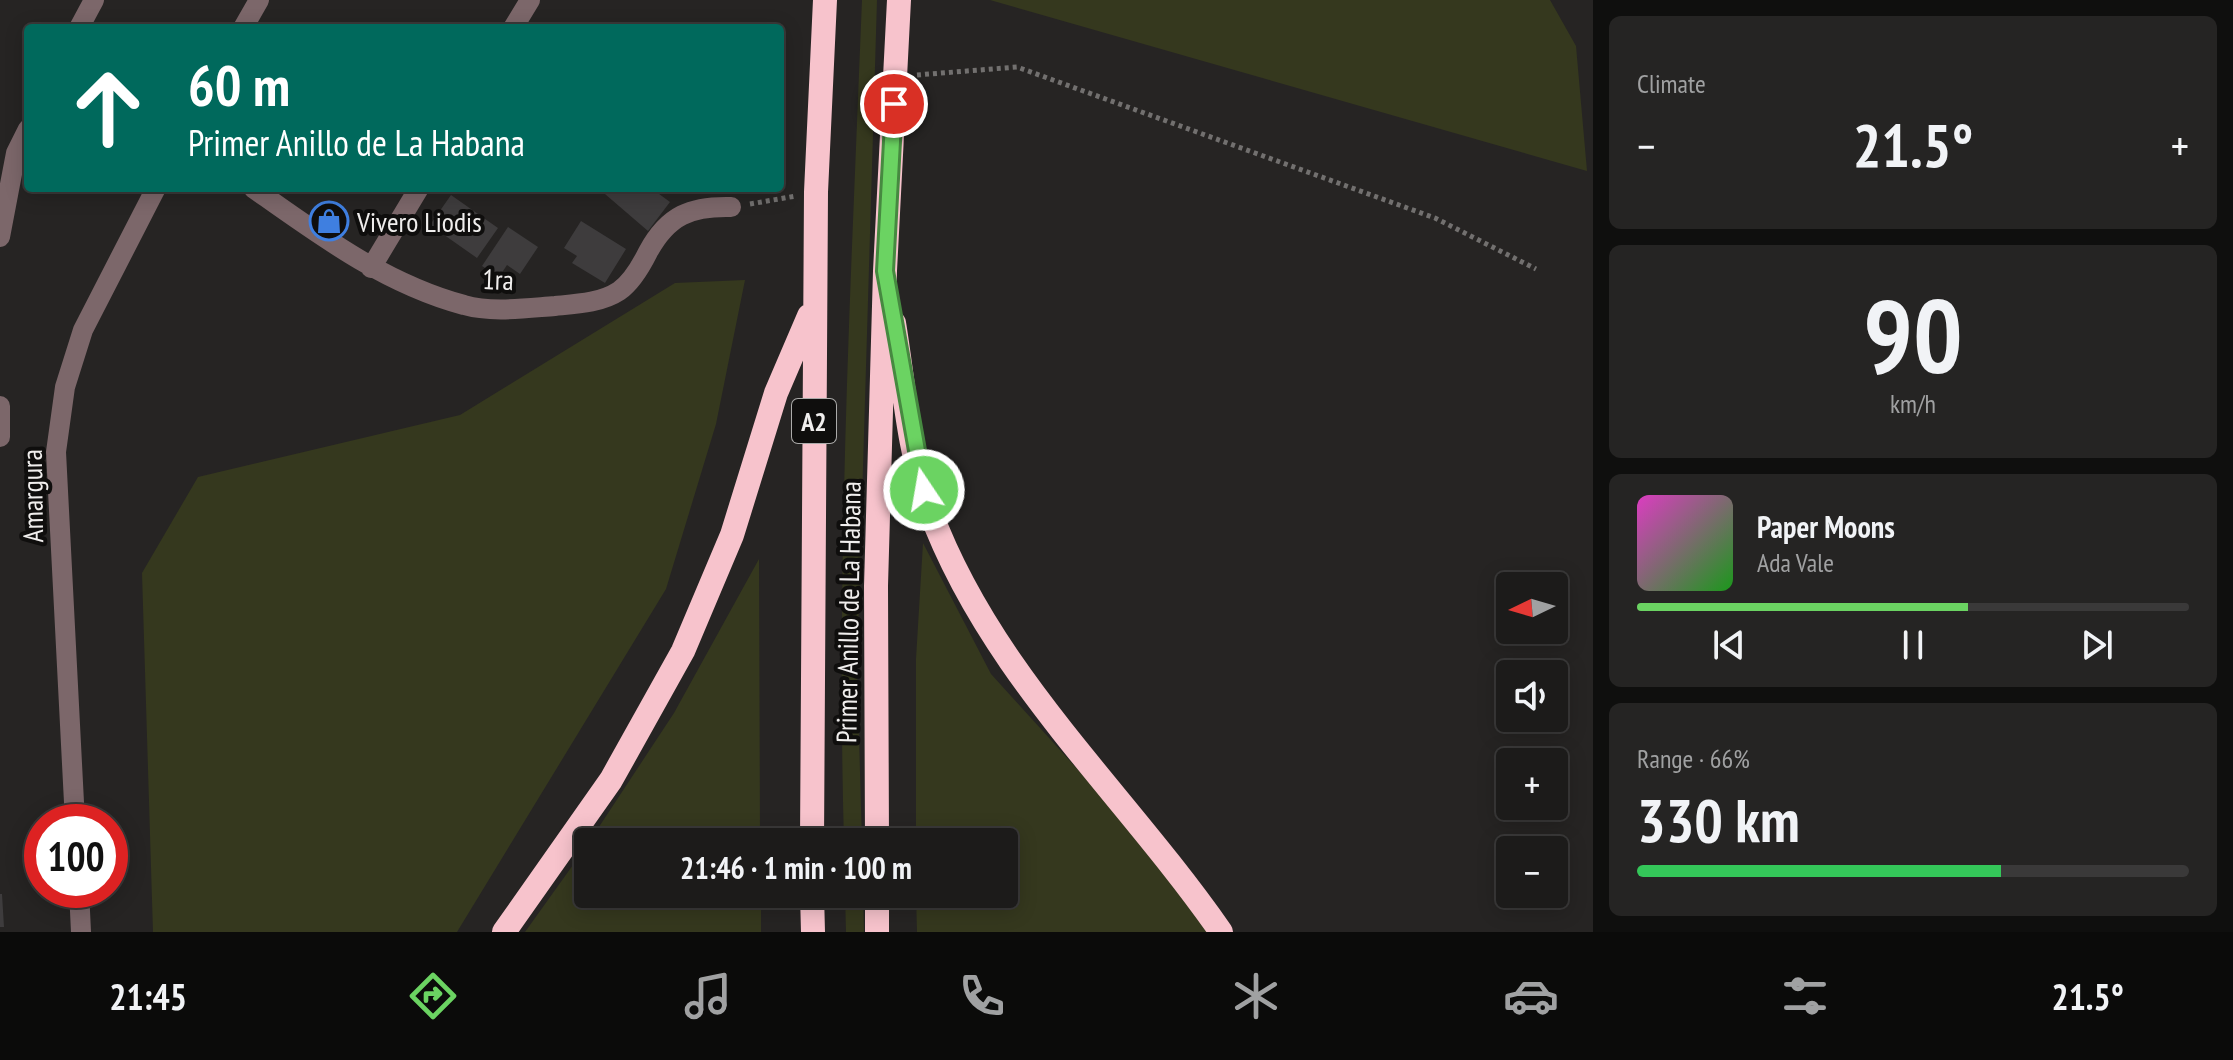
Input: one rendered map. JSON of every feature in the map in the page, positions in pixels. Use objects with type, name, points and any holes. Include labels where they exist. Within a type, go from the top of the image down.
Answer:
[{"type":"highway","name":"Primer Anillo de La Habana","points":[[812,828],[816,192],[825,0]]},
{"type":"highway","name":"Primer Anillo de La Habana","points":[[877,828],[876,586],[885,271],[899,0]]},
{"type":"highway","points":[[885,271],[919,473],[929,507],[955,569],[983,623],[1017,673],[1221,932]]},
{"type":"highway","points":[[504,932],[611,780],[683,651],[732,535],[776,393],[817,299]]},
{"type":"highway","points":[[812,908],[813,932]]},
{"type":"highway","points":[[877,908],[877,932]]},
{"type":"street","points":[[81,24],[94,0]]},
{"type":"street","points":[[245,24],[259,0]]},
{"type":"street","points":[[515,24],[530,0]]},
{"type":"street","points":[[0,237],[16,153],[24,137]]},
{"type":"street","name":"Amargura","points":[[74,804],[56,452],[65,387],[83,330],[154,192]]},
{"type":"street","name":"1ra","points":[[259,192],[371,268],[466,306],[527,308],[592,302],[619,291],[638,271],[656,237],[678,219],[697,206],[731,207]]},
{"type":"street","points":[[371,268],[417,192]]},
{"type":"street","points":[[0,406],[0,437]]},
{"type":"street","points":[[80,908],[81,932]]},
{"type":"path","points":[[896,76],[1017,67],[1435,218],[1536,269]]},
{"type":"path","points":[[731,207],[816,192]]},
{"type":"green space","points":[[862,0],[877,0],[857,667],[862,828],[844,828],[843,526]]},
{"type":"green space","points":[[990,0],[1550,0],[1576,46],[1587,171]]},
{"type":"green space","points":[[745,280],[716,424],[666,589],[457,932],[153,932],[142,573],[198,477],[460,415],[675,283]]},
{"type":"green space","points":[[923,543],[991,674],[1129,826],[1208,932],[917,932],[916,908],[1018,908],[1018,828],[916,828],[916,659]]},
{"type":"green space","points":[[759,559],[760,828],[598,828],[674,713]]},
{"type":"green space","points":[[574,864],[574,908],[761,908],[761,932],[525,932]]},
{"type":"green space","points":[[845,908],[863,908],[864,932],[846,932]]},
{"type":"building","points":[[603,192],[656,192],[670,202],[648,231]]},
{"type":"building","points":[[451,195],[498,228],[477,258],[430,225]]},
{"type":"building","points":[[581,221],[626,249],[605,283],[572,263],[577,256],[564,248]]},
{"type":"building","points":[[508,227],[538,247],[520,274],[507,265],[499,277],[482,266]]},
{"type":"building","points":[[2,894],[4,927],[0,927]]},
{"type":"place","name":"Vivero Liodis","points":[[329,221]]},
{"type":"route","points":[[894,104],[885,271],[924,490]]}]
